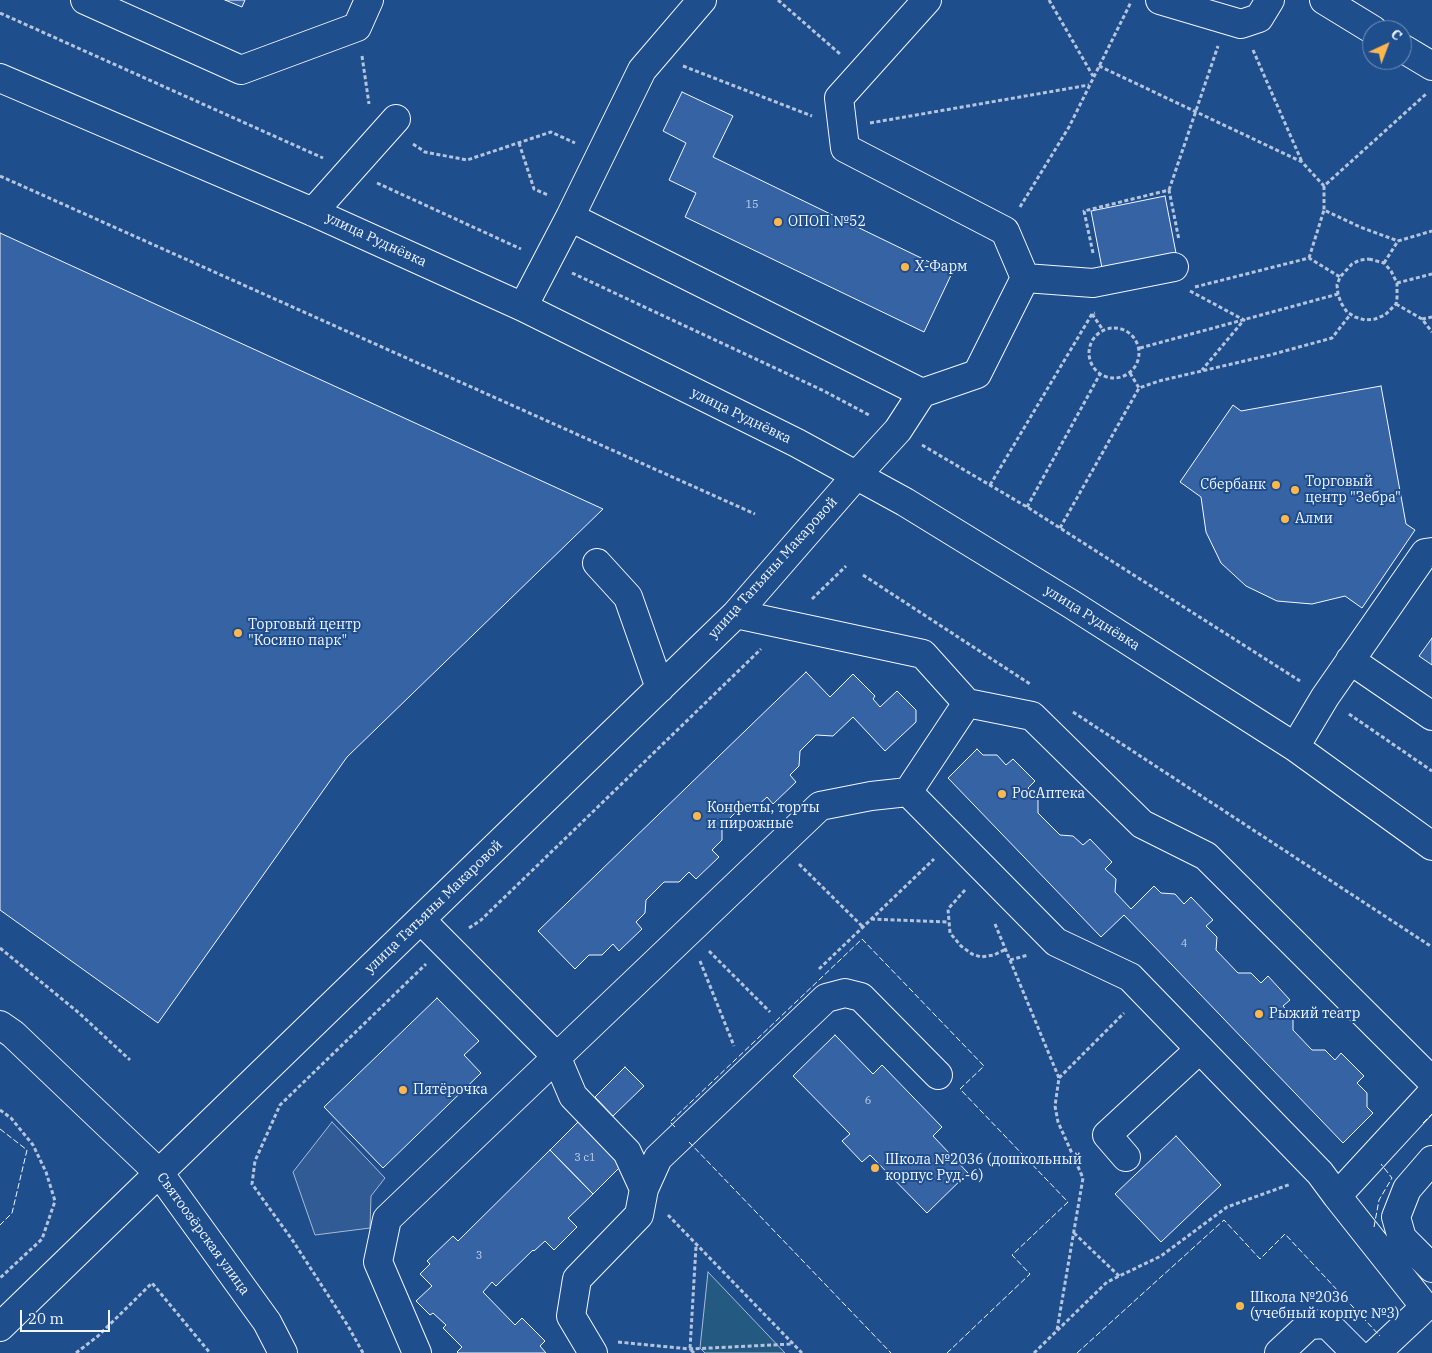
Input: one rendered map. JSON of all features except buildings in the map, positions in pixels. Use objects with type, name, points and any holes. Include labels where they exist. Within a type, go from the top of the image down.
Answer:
[{"type":"street","points":[[85,0],[241,70],[358,27],[370,0]]},
{"type":"street","points":[[523,307],[642,70],[702,0]]},
{"type":"street","points":[[572,212],[922,392],[977,374],[1025,278],[1005,231],[845,148],[842,128],[839,98],[927,0]]},
{"type":"street","points":[[1160,0],[1234,22],[1259,18],[1270,0]]},
{"type":"street","points":[[1324,0],[1362,23]]},
{"type":"street","points":[[1412,54],[1432,66]]},
{"type":"street","name":"улица Руднёвка","points":[[0,78],[314,212],[523,307],[797,443],[905,502],[1058,596],[1295,747],[1432,846]]},
{"type":"street","points":[[314,212],[392,124]]},
{"type":"street","points":[[1025,278],[1097,283],[1174,267]]},
{"type":"street","name":"улица Татьяны Макаровой","points":[[0,1327],[736,614],[898,430],[922,392]]},
{"type":"street","points":[[1295,747],[1325,697],[1425,553],[1432,552]]},
{"type":"street","points":[[597,563],[628,598],[660,688]]},
{"type":"street","points":[[736,614],[922,654],[967,703],[1032,716],[1142,824],[1206,856],[1432,1081]]},
{"type":"street","points":[[1350,660],[1432,716]]},
{"type":"street","points":[[908,792],[967,703]]},
{"type":"street","points":[[416,1353],[378,1262],[387,1219],[820,806],[872,796],[908,792]]},
{"type":"street","points":[[908,792],[1056,942],[1130,977],[1320,1174],[1425,1307],[1376,1353]]},
{"type":"street","points":[[421,920],[556,1056],[573,1096],[627,1152],[644,1189]]},
{"type":"street","points":[[589,1346],[571,1316],[577,1280],[639,1215],[644,1189],[658,1158],[826,998],[845,993],[861,997],[938,1075]]},
{"type":"street","name":"Святоозёрская улица","points":[[0,1025],[13,1034],[160,1174],[267,1322],[282,1353]]},
{"type":"street","points":[[1126,1157],[1107,1135],[1200,1049]]},
{"type":"street","points":[[1337,1196],[1432,1093]]},
{"type":"street","points":[[1432,1160],[1407,1189],[1396,1217],[1402,1238],[1432,1268]]},
{"type":"street","points":[[1279,1353],[1308,1325],[1327,1324],[1356,1353]]},
{"type":"path","points":[[778,0],[862,72]]},
{"type":"path","points":[[1049,0],[1094,76]]},
{"type":"path","points":[[1005,231],[1068,127],[1131,0]]},
{"type":"path","points":[[0,13],[350,170],[824,391],[898,430],[1027,507],[1219,628],[1325,697],[1432,771]]},
{"type":"path","points":[[1174,267],[1184,262],[1169,190],[1196,111],[1234,22]]},
{"type":"path","points":[[1234,22],[1302,162],[1324,186],[1324,210],[1309,258]]},
{"type":"path","points":[[358,27],[369,108],[392,124],[424,152],[467,160],[551,132],[600,154]]},
{"type":"path","points":[[655,55],[842,128],[1089,85]]},
{"type":"path","points":[[1099,66],[1302,162]]},
{"type":"path","points":[[1324,186],[1432,88]]},
{"type":"path","points":[[519,143],[534,189],[572,212]]},
{"type":"path","points":[[0,176],[755,514]]},
{"type":"path","points":[[990,485],[1092,314],[1097,271],[1084,211],[1169,190]]},
{"type":"path","points":[[1324,210],[1360,227],[1398,241],[1432,231]]},
{"type":"path","points":[[1384,263],[1398,241]]},
{"type":"path","points":[[1244,320],[1186,290],[1309,258],[1340,276]]},
{"type":"path","points":[[1369,259],[1384,263],[1391,271],[1397,283],[1396,304],[1385,315],[1375,319],[1365,320],[1350,315],[1340,303],[1337,285],[1340,276],[1352,264],[1360,260],[1369,259]]},
{"type":"path","points":[[1397,283],[1432,274]]},
{"type":"path","points":[[1140,348],[1338,294]]},
{"type":"path","points":[[1396,304],[1422,319],[1432,332]]},
{"type":"path","points":[[1092,314],[1102,311]]},
{"type":"path","points":[[1092,314],[1103,330]]},
{"type":"path","points":[[1060,528],[1139,388],[1202,370],[1332,338],[1350,315]]},
{"type":"path","points":[[1422,319],[1432,317]]},
{"type":"path","points":[[1202,370],[1244,320]]},
{"type":"path","points":[[1116,328],[1124,330],[1136,340],[1140,348],[1138,362],[1130,373],[1116,378],[1108,378],[1100,374],[1090,361],[1090,345],[1094,338],[1103,330],[1116,328]]},
{"type":"path","points":[[1130,373],[1139,388]]},
{"type":"path","points":[[1027,507],[1100,374]]},
{"type":"path","points":[[363,1353],[348,1326],[293,1241],[252,1184],[255,1161],[280,1106],[426,963],[481,920],[846,566]]},
{"type":"path","points":[[863,575],[1030,685]]},
{"type":"path","points":[[1072,712],[1432,947]]},
{"type":"path","points":[[780,845],[863,927]]},
{"type":"path","points":[[964,850],[978,882],[966,889],[948,909],[950,932],[961,946],[972,954],[981,957],[994,955],[1006,949]]},
{"type":"path","points":[[992,916],[1059,1078],[1055,1106],[1058,1122],[1083,1178],[1057,1330]]},
{"type":"path","points":[[871,919],[948,922]]},
{"type":"path","points":[[688,931],[772,1014]]},
{"type":"path","points":[[688,931],[735,1049]]},
{"type":"path","points":[[0,948],[79,1013],[130,1060]]},
{"type":"path","points":[[1059,1078],[1145,992]]},
{"type":"path","points":[[0,1110],[11,1118],[33,1145],[46,1172],[55,1201],[42,1239],[0,1278]]},
{"type":"path","points":[[1034,1353],[1107,1282],[1162,1256],[1227,1207],[1320,1174]]},
{"type":"path","points":[[644,1189],[802,1353]]},
{"type":"path","points":[[1073,1232],[1120,1277]]},
{"type":"path","points":[[694,1353],[690,1349],[696,1245]]},
{"type":"path","points":[[76,1353],[98,1336],[152,1283],[210,1353]]},
{"type":"path","points":[[589,1346],[690,1349],[792,1344]]},
{"type":"shaded area","points":[[332,1122],[385,1178],[371,1196],[370,1228],[315,1235],[293,1172]]},
{"type":"shaded area","points":[[708,1272],[785,1353],[705,1353],[700,1348]]},
{"type":"fence","points":[[675,1127],[670,1122],[862,939],[984,1066],[960,1089],[1068,1202],[1012,1255],[1030,1274],[947,1353]]},
{"type":"fence","points":[[1423,1123],[1432,1114]]},
{"type":"fence","points":[[0,1129],[27,1150],[12,1213],[0,1225]]},
{"type":"fence","points":[[689,1142],[891,1353]]},
{"type":"fence","points":[[1374,1227],[1379,1200],[1392,1178],[1381,1164]]},
{"type":"fence","points":[[1077,1353],[1224,1220],[1260,1259],[1285,1234],[1380,1336]]},
{"type":"place","name":"ОПОП №52","points":[[778,222]]},
{"type":"place","name":"X-Фарм","points":[[905,267]]},
{"type":"place","name":"Сбербанк","points":[[1276,485]]},
{"type":"place","name":"Торговый центр \"Зебра\"","points":[[1295,490]]},
{"type":"place","name":"Алми","points":[[1285,519]]},
{"type":"place","name":"Торговый центр \"Косино парк\"","points":[[238,633]]},
{"type":"place","name":"РосАптека","points":[[1002,794]]},
{"type":"place","name":"Конфеты, торты и пирожные","points":[[697,816]]},
{"type":"place","name":"Рыжий театр","points":[[1259,1014]]},
{"type":"place","name":"Пятёрочка","points":[[403,1090]]},
{"type":"place","name":"Школа №2036 (дошкольный корпус Руд.-6)","points":[[875,1168]]},
{"type":"place","name":"Школа №2036 (учебный корпус №3)","points":[[1240,1306]]}]
